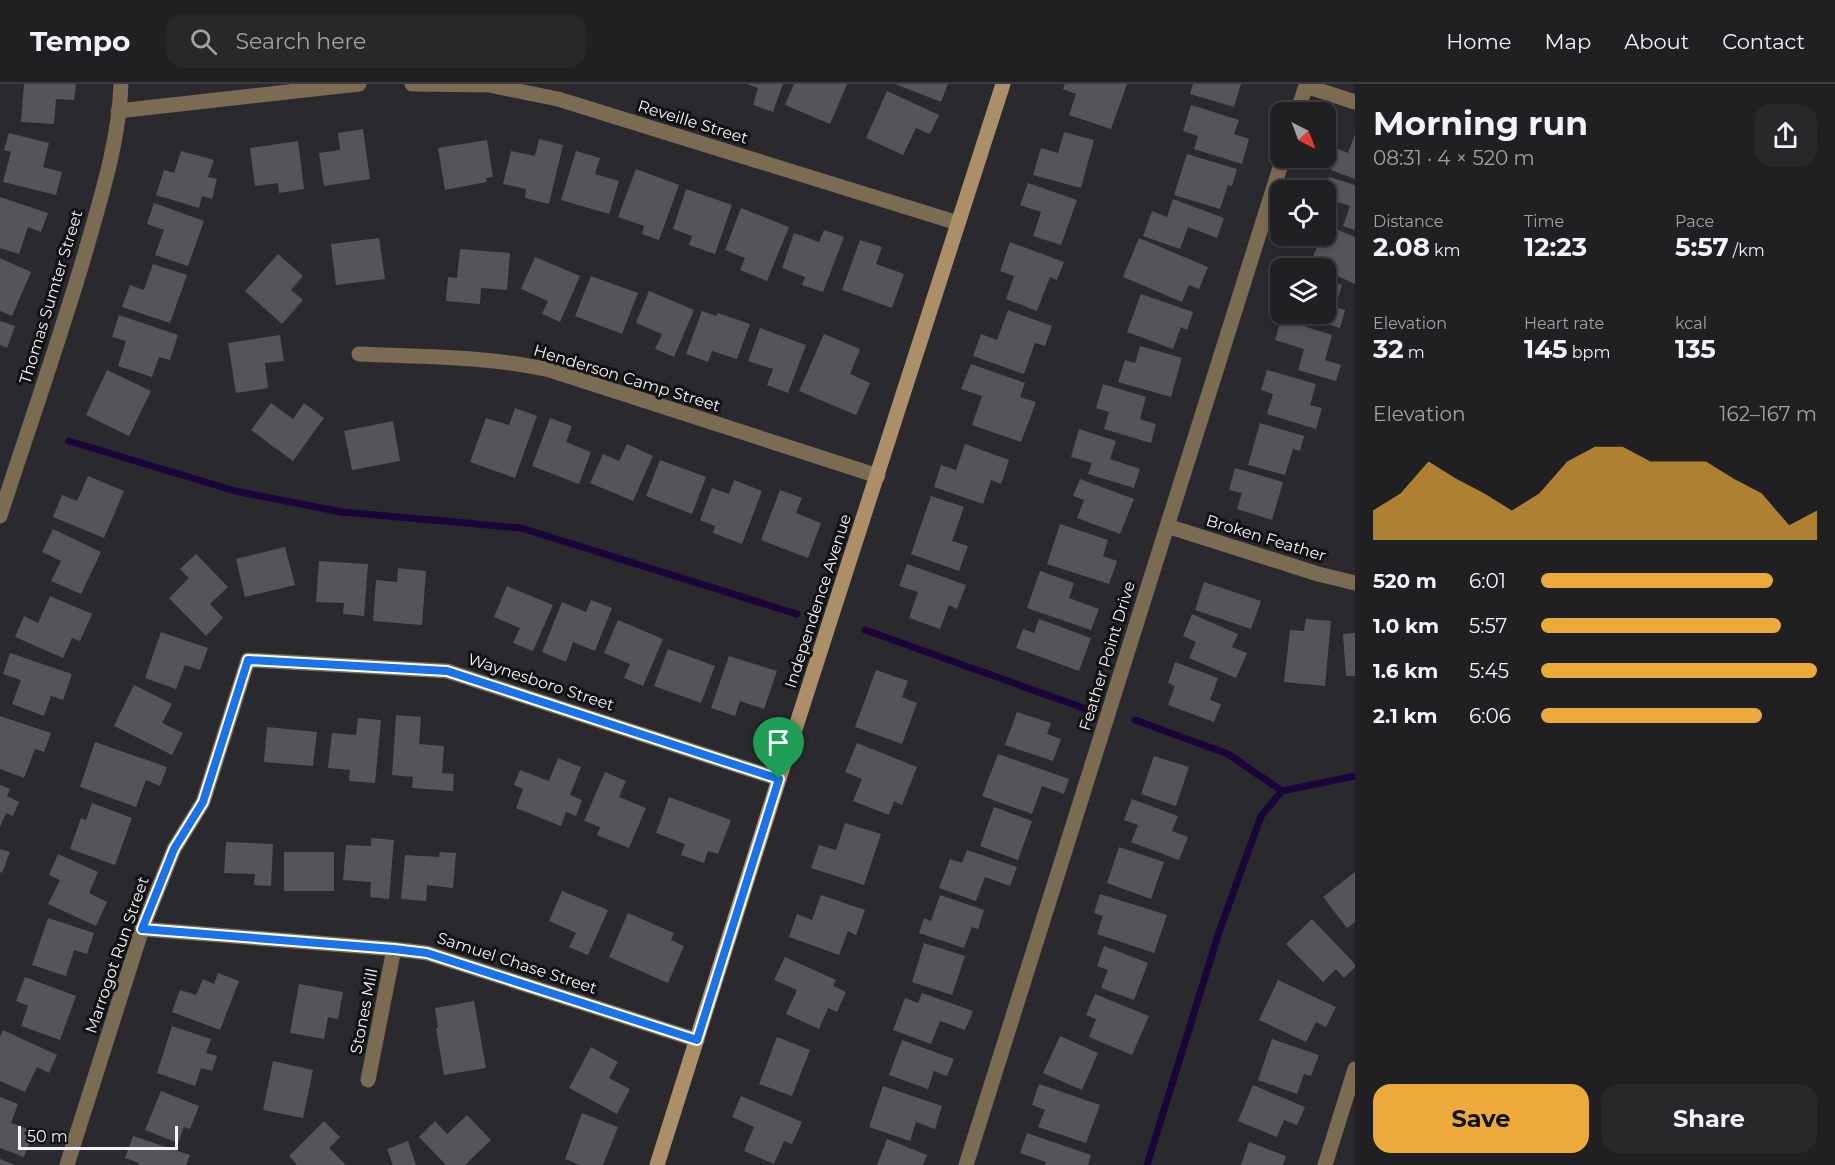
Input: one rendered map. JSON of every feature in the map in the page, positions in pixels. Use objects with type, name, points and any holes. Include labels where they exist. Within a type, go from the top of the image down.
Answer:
[{"type":"street","name":"Thomas Sumter Street","points":[[0,516],[76,283],[100,200],[112,152],[121,84]]},
{"type":"street","points":[[118,111],[359,84]]},
{"type":"street","name":"Reveille Street","points":[[412,84],[489,85],[558,99],[958,223]]},
{"type":"street","name":"Independence Avenue","points":[[657,1165],[1003,84]]},
{"type":"street","points":[[1301,102],[1306,87],[1355,102]]},
{"type":"street","name":"Feather Point Drive","points":[[966,1165],[1280,168]]},
{"type":"street","name":"Henderson Camp Street","points":[[358,354],[481,358],[550,370],[878,476]]},
{"type":"street","name":"Broken Feather","points":[[1167,526],[1318,574],[1355,583]]},
{"type":"street","name":"Waynesboro Street","points":[[248,660],[447,671],[779,779]]},
{"type":"street","name":"Marrogot Run Street","points":[[67,1165],[142,929],[174,849],[203,802],[248,660]]},
{"type":"street","name":"Samuel Chase Street","points":[[142,929],[427,953],[697,1040]]},
{"type":"street","name":"Stones Mill","points":[[368,1080],[394,949]]},
{"type":"street","points":[[1324,1165],[1355,1069]]},
{"type":"building","points":[[24,84],[76,84],[74,100],[56,99],[54,124],[21,122]]},
{"type":"building","points":[[747,84],[783,84],[773,112],[753,105],[758,88]]},
{"type":"building","points":[[794,84],[847,84],[830,124],[785,105]]},
{"type":"building","points":[[895,84],[948,84],[941,102]]},
{"type":"building","points":[[1065,84],[1127,84],[1111,129],[1069,115],[1076,94],[1063,89]]},
{"type":"building","points":[[1193,84],[1241,84],[1234,107],[1190,94]]},
{"type":"building","points":[[887,91],[939,115],[930,134],[916,128],[903,155],[866,138]]},
{"type":"building","points":[[1191,105],[1239,120],[1234,134],[1249,139],[1242,164],[1194,149],[1198,136],[1183,131]]},
{"type":"building","points":[[363,129],[370,179],[324,186],[319,153],[340,150],[338,133]]},
{"type":"building","points":[[1064,132],[1094,140],[1081,188],[1033,175],[1041,148],[1058,153]]},
{"type":"building","points":[[9,133],[49,143],[43,167],[62,172],[56,195],[3,182],[11,152],[4,150]]},
{"type":"building","points":[[1355,134],[1355,179],[1331,170],[1336,168],[1338,149],[1348,153]]},
{"type":"building","points":[[539,139],[563,145],[549,204],[525,198],[526,189],[503,184],[511,151],[535,156]]},
{"type":"building","points":[[487,140],[493,177],[486,178],[487,182],[445,190],[438,148]]},
{"type":"building","points":[[298,141],[304,189],[279,193],[278,183],[255,186],[250,148]]},
{"type":"building","points":[[181,151],[214,160],[208,177],[217,179],[212,199],[202,196],[199,208],[156,195],[164,170],[174,173]]},
{"type":"building","points":[[576,151],[600,158],[595,174],[619,181],[609,214],[561,200]]},
{"type":"building","points":[[1187,154],[1237,169],[1232,186],[1228,185],[1220,209],[1174,195]]},
{"type":"building","points":[[636,169],[679,185],[659,240],[642,234],[644,226],[618,217]]},
{"type":"building","points":[[1329,177],[1355,185],[1355,230],[1343,226],[1350,206],[1336,201],[1336,180],[1328,180]]},
{"type":"building","points":[[1028,183],[1077,200],[1061,245],[1033,236],[1041,212],[1020,205]]},
{"type":"building","points":[[686,189],[732,205],[715,254],[689,245],[692,236],[673,229]]},
{"type":"building","points":[[0,197],[48,213],[41,232],[28,227],[19,254],[0,248]]},
{"type":"building","points":[[1173,199],[1224,218],[1217,238],[1188,227],[1180,249],[1143,236],[1152,211],[1167,217]]},
{"type":"building","points":[[154,203],[204,221],[188,266],[155,255],[164,230],[147,224]]},
{"type":"building","points":[[741,208],[789,227],[767,281],[740,270],[745,258],[725,250]]},
{"type":"building","points":[[1336,229],[1355,237],[1355,284],[1336,275],[1336,258],[1312,258],[1317,247],[1314,246],[1336,246]]},
{"type":"building","points":[[824,230],[844,237],[823,292],[802,285],[805,277],[782,268],[794,233],[819,242]]},
{"type":"building","points":[[379,238],[385,279],[336,285],[331,244]]},
{"type":"building","points":[[1139,238],[1208,267],[1199,289],[1189,285],[1182,302],[1123,277]]},
{"type":"building","points":[[860,240],[882,247],[876,264],[904,274],[892,308],[842,290]]},
{"type":"building","points":[[1010,242],[1064,262],[1057,280],[1050,277],[1037,311],[1006,299],[1014,276],[1000,271]]},
{"type":"building","points":[[460,249],[510,253],[507,290],[481,288],[480,304],[446,301],[448,277],[457,278]]},
{"type":"building","points":[[278,254],[303,276],[291,290],[303,300],[282,324],[245,291]]},
{"type":"building","points":[[535,257],[580,276],[560,322],[542,314],[548,301],[521,289]]},
{"type":"building","points":[[0,258],[31,272],[12,316],[0,311]]},
{"type":"building","points":[[153,264],[187,275],[170,323],[122,307],[130,285],[144,290]]},
{"type":"building","points":[[591,276],[638,293],[622,334],[575,316]]},
{"type":"building","points":[[1336,283],[1342,285],[1336,304]]},
{"type":"building","points":[[649,291],[694,310],[674,357],[655,349],[662,334],[636,323]]},
{"type":"building","points":[[1141,294],[1193,312],[1187,330],[1181,327],[1173,349],[1127,332]]},
{"type":"building","points":[[1336,307],[1345,310],[1340,328],[1328,324],[1336,324]]},
{"type":"building","points":[[1008,310],[1052,326],[1045,346],[1035,343],[1024,374],[973,356],[981,334],[997,340]]},
{"type":"building","points":[[702,311],[716,316],[718,313],[750,324],[737,359],[712,351],[708,362],[686,354]]},
{"type":"building","points":[[119,315],[178,335],[170,360],[159,357],[152,377],[118,366],[126,341],[112,337]]},
{"type":"building","points":[[0,321],[15,326],[7,348],[0,345]]},
{"type":"building","points":[[1280,324],[1297,324],[1332,335],[1325,360],[1341,365],[1336,381],[1298,370],[1304,349],[1275,340]]},
{"type":"building","points":[[760,328],[806,345],[788,393],[767,385],[773,369],[748,361]]},
{"type":"building","points":[[824,334],[860,349],[850,374],[870,383],[856,415],[799,391]]},
{"type":"building","points":[[280,335],[284,361],[265,363],[268,388],[236,393],[228,343]]},
{"type":"building","points":[[1140,346],[1182,358],[1171,397],[1118,382],[1125,360],[1135,363]]},
{"type":"building","points":[[971,364],[1025,383],[1020,397],[1036,402],[1021,442],[972,425],[982,396],[961,389]]},
{"type":"building","points":[[107,370],[151,391],[129,436],[86,415]]},
{"type":"building","points":[[1267,370],[1316,384],[1310,405],[1322,408],[1316,429],[1267,414],[1273,394],[1261,390]]},
{"type":"building","points":[[1103,384],[1146,397],[1140,419],[1156,424],[1151,443],[1104,429],[1109,412],[1096,408]]},
{"type":"building","points":[[271,403],[293,419],[304,403],[324,418],[293,461],[251,430]]},
{"type":"building","points":[[515,408],[537,416],[515,478],[470,462],[486,418],[509,425]]},
{"type":"building","points":[[550,418],[572,426],[566,442],[591,452],[579,484],[532,466]]},
{"type":"building","points":[[393,421],[400,461],[352,470],[344,431]]},
{"type":"building","points":[[1260,423],[1304,436],[1300,451],[1293,449],[1285,475],[1248,465]]},
{"type":"building","points":[[1079,429],[1116,441],[1110,459],[1140,469],[1134,488],[1088,474],[1092,463],[1071,457]]},
{"type":"building","points":[[627,444],[653,456],[633,501],[590,483],[603,454],[619,461]]},
{"type":"building","points":[[965,444],[1009,460],[1001,484],[991,480],[983,504],[934,487],[941,465],[956,470]]},
{"type":"building","points":[[660,460],[706,477],[692,514],[646,496]]},
{"type":"building","points":[[1235,468],[1283,482],[1272,520],[1237,509],[1242,493],[1229,490]]},
{"type":"building","points":[[88,476],[124,491],[104,538],[53,517],[62,495],[77,501]]},
{"type":"building","points":[[1080,479],[1134,499],[1120,534],[1077,518],[1084,500],[1073,496]]},
{"type":"building","points":[[734,480],[762,491],[742,544],[713,533],[715,526],[700,520],[712,488],[729,494]]},
{"type":"building","points":[[780,490],[802,498],[796,513],[821,523],[808,558],[761,540]]},
{"type":"building","points":[[931,496],[964,507],[952,541],[968,546],[959,571],[911,554]]},
{"type":"building","points":[[1060,524],[1108,540],[1103,556],[1117,561],[1109,584],[1047,564]]},
{"type":"building","points":[[53,529],[101,552],[81,594],[51,581],[61,561],[42,552]]},
{"type":"building","points":[[285,547],[295,585],[245,597],[236,559]]},
{"type":"building","points":[[196,554],[228,587],[210,604],[223,618],[206,636],[169,598],[189,578],[180,569]]},
{"type":"building","points":[[319,561],[368,564],[364,616],[343,614],[344,603],[316,602]]},
{"type":"building","points":[[907,564],[966,585],[957,609],[949,605],[940,629],[909,618],[918,592],[899,586]]},
{"type":"building","points":[[398,568],[426,571],[422,625],[373,621],[376,580],[397,582]]},
{"type":"building","points":[[1040,571],[1074,583],[1069,598],[1099,609],[1091,630],[1027,608]]},
{"type":"building","points":[[1204,582],[1261,601],[1251,629],[1195,610]]},
{"type":"building","points":[[507,586],[553,605],[533,651],[513,643],[520,628],[494,617]]},
{"type":"building","points":[[50,596],[92,614],[80,641],[72,638],[63,658],[15,637],[24,616],[38,623]]},
{"type":"building","points":[[591,600],[612,608],[595,651],[573,642],[566,662],[542,652],[562,602],[586,612]]},
{"type":"building","points":[[1192,614],[1238,634],[1232,647],[1247,653],[1236,678],[1189,658],[1196,642],[1183,636]]},
{"type":"building","points":[[1039,619],[1091,638],[1079,671],[1016,648],[1023,629],[1034,633]]},
{"type":"building","points":[[1306,619],[1331,621],[1325,686],[1284,682],[1290,630],[1304,631]]},
{"type":"building","points":[[618,620],[663,639],[643,686],[624,678],[630,664],[604,653]]},
{"type":"building","points":[[161,632],[208,648],[200,670],[185,665],[176,689],[145,678]]},
{"type":"building","points":[[1355,633],[1355,676],[1346,676],[1343,634]]},
{"type":"building","points":[[668,649],[715,666],[701,703],[654,686]]},
{"type":"building","points":[[10,653],[72,674],[63,700],[51,696],[44,716],[12,704],[21,680],[3,674]]},
{"type":"building","points":[[729,656],[777,671],[764,709],[740,701],[735,716],[711,708]]},
{"type":"building","points":[[1175,662],[1218,678],[1210,700],[1221,704],[1214,722],[1168,705],[1175,686],[1168,683]]},
{"type":"building","points":[[876,670],[908,681],[902,697],[917,703],[902,744],[855,727]]},
{"type":"building","points":[[134,685],[172,704],[162,723],[183,733],[172,755],[114,726]]},
{"type":"building","points":[[1017,712],[1051,723],[1047,734],[1061,739],[1053,761],[1005,745]]},
{"type":"building","points":[[396,715],[421,717],[419,744],[444,746],[442,773],[454,774],[453,791],[412,788],[413,777],[392,775]]},
{"type":"building","points":[[0,716],[51,733],[44,752],[35,749],[24,778],[0,769]]},
{"type":"building","points":[[358,718],[381,720],[375,783],[349,781],[350,770],[328,768],[332,733],[356,735]]},
{"type":"building","points":[[267,727],[317,732],[313,766],[264,762]]},
{"type":"building","points":[[95,742],[167,767],[160,786],[146,780],[136,807],[80,787]]},
{"type":"building","points":[[857,743],[917,767],[902,805],[894,801],[889,815],[853,801],[862,779],[845,772]]},
{"type":"building","points":[[998,754],[1069,779],[1064,794],[1042,786],[1032,814],[982,796]]},
{"type":"building","points":[[1154,756],[1189,767],[1176,806],[1141,794]]},
{"type":"building","points":[[558,758],[581,767],[570,795],[582,800],[576,816],[566,812],[561,826],[516,808],[523,789],[514,785],[520,770],[549,781]]},
{"type":"building","points":[[605,772],[626,781],[619,797],[646,808],[629,848],[597,835],[600,827],[584,821]]},
{"type":"building","points":[[0,785],[10,789],[7,796],[19,802],[13,816],[6,813],[0,827]]},
{"type":"building","points":[[669,797],[731,820],[718,854],[708,851],[704,863],[681,855],[685,844],[656,833]]},
{"type":"building","points":[[1132,799],[1178,816],[1172,831],[1188,837],[1179,860],[1131,842],[1138,825],[1124,820]]},
{"type":"building","points":[[92,803],[132,818],[115,865],[70,849],[81,818],[86,820]]},
{"type":"building","points":[[994,807],[1032,821],[1018,860],[980,846]]},
{"type":"building","points":[[845,823],[881,834],[864,885],[811,868],[819,845],[836,850]]},
{"type":"building","points":[[371,838],[394,840],[389,899],[370,897],[371,882],[343,880],[346,845],[371,846]]},
{"type":"building","points":[[226,842],[273,844],[271,886],[254,885],[255,874],[224,873]]},
{"type":"building","points":[[1119,847],[1164,862],[1151,899],[1107,883]]},
{"type":"building","points":[[0,849],[10,852],[2,873],[0,872]]},
{"type":"building","points":[[967,850],[1017,867],[1010,886],[985,877],[976,901],[939,888],[950,859],[962,863]]},
{"type":"building","points":[[284,852],[334,852],[334,891],[284,891]]},
{"type":"building","points":[[440,852],[456,853],[453,888],[427,885],[426,901],[401,899],[405,855],[439,857]]},
{"type":"building","points":[[58,854],[98,872],[89,893],[107,902],[96,926],[48,904],[60,880],[49,875]]},
{"type":"building","points":[[1355,872],[1355,922],[1347,928],[1323,897]]},
{"type":"building","points":[[562,891],[608,910],[588,955],[569,947],[576,933],[549,921]]},
{"type":"building","points":[[1100,894],[1167,915],[1154,953],[1097,934],[1103,916],[1094,913]]},
{"type":"building","points":[[821,895],[865,910],[856,935],[848,931],[839,955],[789,937],[797,914],[812,920]]},
{"type":"building","points":[[940,895],[984,910],[978,929],[972,927],[964,948],[919,933],[924,918],[931,921]]},
{"type":"building","points":[[628,913],[674,933],[671,940],[684,946],[668,983],[609,957]]},
{"type":"building","points":[[48,918],[94,933],[87,954],[74,950],[66,976],[32,965]]},
{"type":"building","points":[[1312,919],[1355,964],[1355,967],[1344,978],[1336,969],[1323,982],[1286,944]]},
{"type":"building","points":[[924,943],[965,956],[952,995],[912,982]]},
{"type":"building","points":[[1104,946],[1148,963],[1134,1000],[1101,988],[1108,970],[1097,966]]},
{"type":"building","points":[[785,957],[836,980],[833,986],[846,992],[837,1012],[828,1008],[819,1029],[786,1014],[797,990],[774,980]]},
{"type":"building","points":[[218,973],[239,981],[220,1030],[172,1012],[180,990],[196,995],[203,979],[214,984]]},
{"type":"building","points":[[25,977],[76,996],[60,1040],[21,1026],[28,1006],[16,1001]]},
{"type":"building","points":[[1278,980],[1336,1007],[1326,1027],[1316,1022],[1306,1042],[1259,1020]]},
{"type":"building","points":[[299,984],[343,992],[338,1019],[328,1017],[324,1039],[290,1033]]},
{"type":"building","points":[[922,993],[973,1011],[965,1030],[940,1021],[931,1044],[893,1030],[905,998],[918,1003]]},
{"type":"building","points":[[1095,994],[1149,1016],[1132,1055],[1089,1037],[1096,1019],[1086,1015]]},
{"type":"building","points":[[474,1001],[486,1068],[444,1075],[435,1008]]},
{"type":"building","points":[[172,1026],[211,1039],[206,1053],[217,1056],[212,1071],[201,1068],[195,1086],[157,1073]]},
{"type":"building","points":[[3,1030],[57,1055],[49,1073],[37,1067],[25,1092],[0,1081],[0,1037]]},
{"type":"building","points":[[1060,1036],[1098,1053],[1082,1090],[1043,1073]]},
{"type":"building","points":[[777,1037],[810,1050],[792,1096],[759,1084]]},
{"type":"building","points":[[1272,1039],[1319,1055],[1311,1076],[1304,1074],[1297,1094],[1258,1080]]},
{"type":"building","points":[[902,1040],[954,1059],[947,1076],[934,1071],[928,1089],[889,1075]]},
{"type":"building","points":[[591,1047],[618,1062],[609,1078],[630,1089],[617,1114],[569,1088]]},
{"type":"building","points":[[273,1061],[313,1070],[303,1118],[263,1110]]},
{"type":"building","points":[[1039,1084],[1100,1105],[1086,1143],[1038,1127],[1045,1110],[1032,1105]]},
{"type":"building","points":[[1253,1085],[1305,1107],[1297,1125],[1284,1120],[1277,1137],[1238,1121]]},
{"type":"building","points":[[883,1086],[942,1106],[935,1129],[916,1122],[910,1141],[869,1127]]},
{"type":"building","points":[[161,1091],[199,1106],[190,1129],[184,1127],[178,1143],[145,1130]]},
{"type":"building","points":[[741,1096],[802,1122],[792,1144],[784,1141],[774,1164],[744,1151],[754,1127],[732,1117]]},
{"type":"building","points":[[0,1097],[18,1104],[11,1123],[34,1131],[24,1157],[0,1148]]},
{"type":"building","points":[[582,1113],[618,1127],[603,1165],[580,1165],[565,1159]]},
{"type":"building","points":[[467,1115],[491,1140],[465,1165],[446,1165],[419,1137],[435,1121],[447,1134]]},
{"type":"building","points":[[324,1121],[340,1137],[329,1148],[346,1165],[297,1165],[289,1156]]},
{"type":"building","points":[[1027,1133],[1091,1155],[1088,1165],[1045,1165],[1046,1162],[1020,1153]]},
{"type":"building","points":[[133,1136],[190,1155],[186,1165],[138,1165],[139,1163],[125,1158]]},
{"type":"building","points":[[887,1139],[927,1155],[923,1165],[877,1165]]},
{"type":"building","points":[[408,1141],[416,1165],[393,1165],[387,1149]]},
{"type":"building","points":[[1249,1142],[1286,1156],[1283,1165],[1241,1165]]},
{"type":"building","points":[[0,1159],[15,1165],[0,1165]]},
{"type":"waterway","points":[[69,441],[235,491],[342,512],[521,528],[797,614]]},
{"type":"waterway","points":[[865,630],[1089,710]]},
{"type":"waterway","points":[[1135,720],[1228,754],[1282,791]]},
{"type":"waterway","points":[[1147,1165],[1219,932],[1261,816],[1282,791],[1355,776]]},
{"type":"route","points":[[248,660],[447,671],[779,779],[697,1040],[427,953],[142,929],[174,849],[203,802],[248,660]]}]
